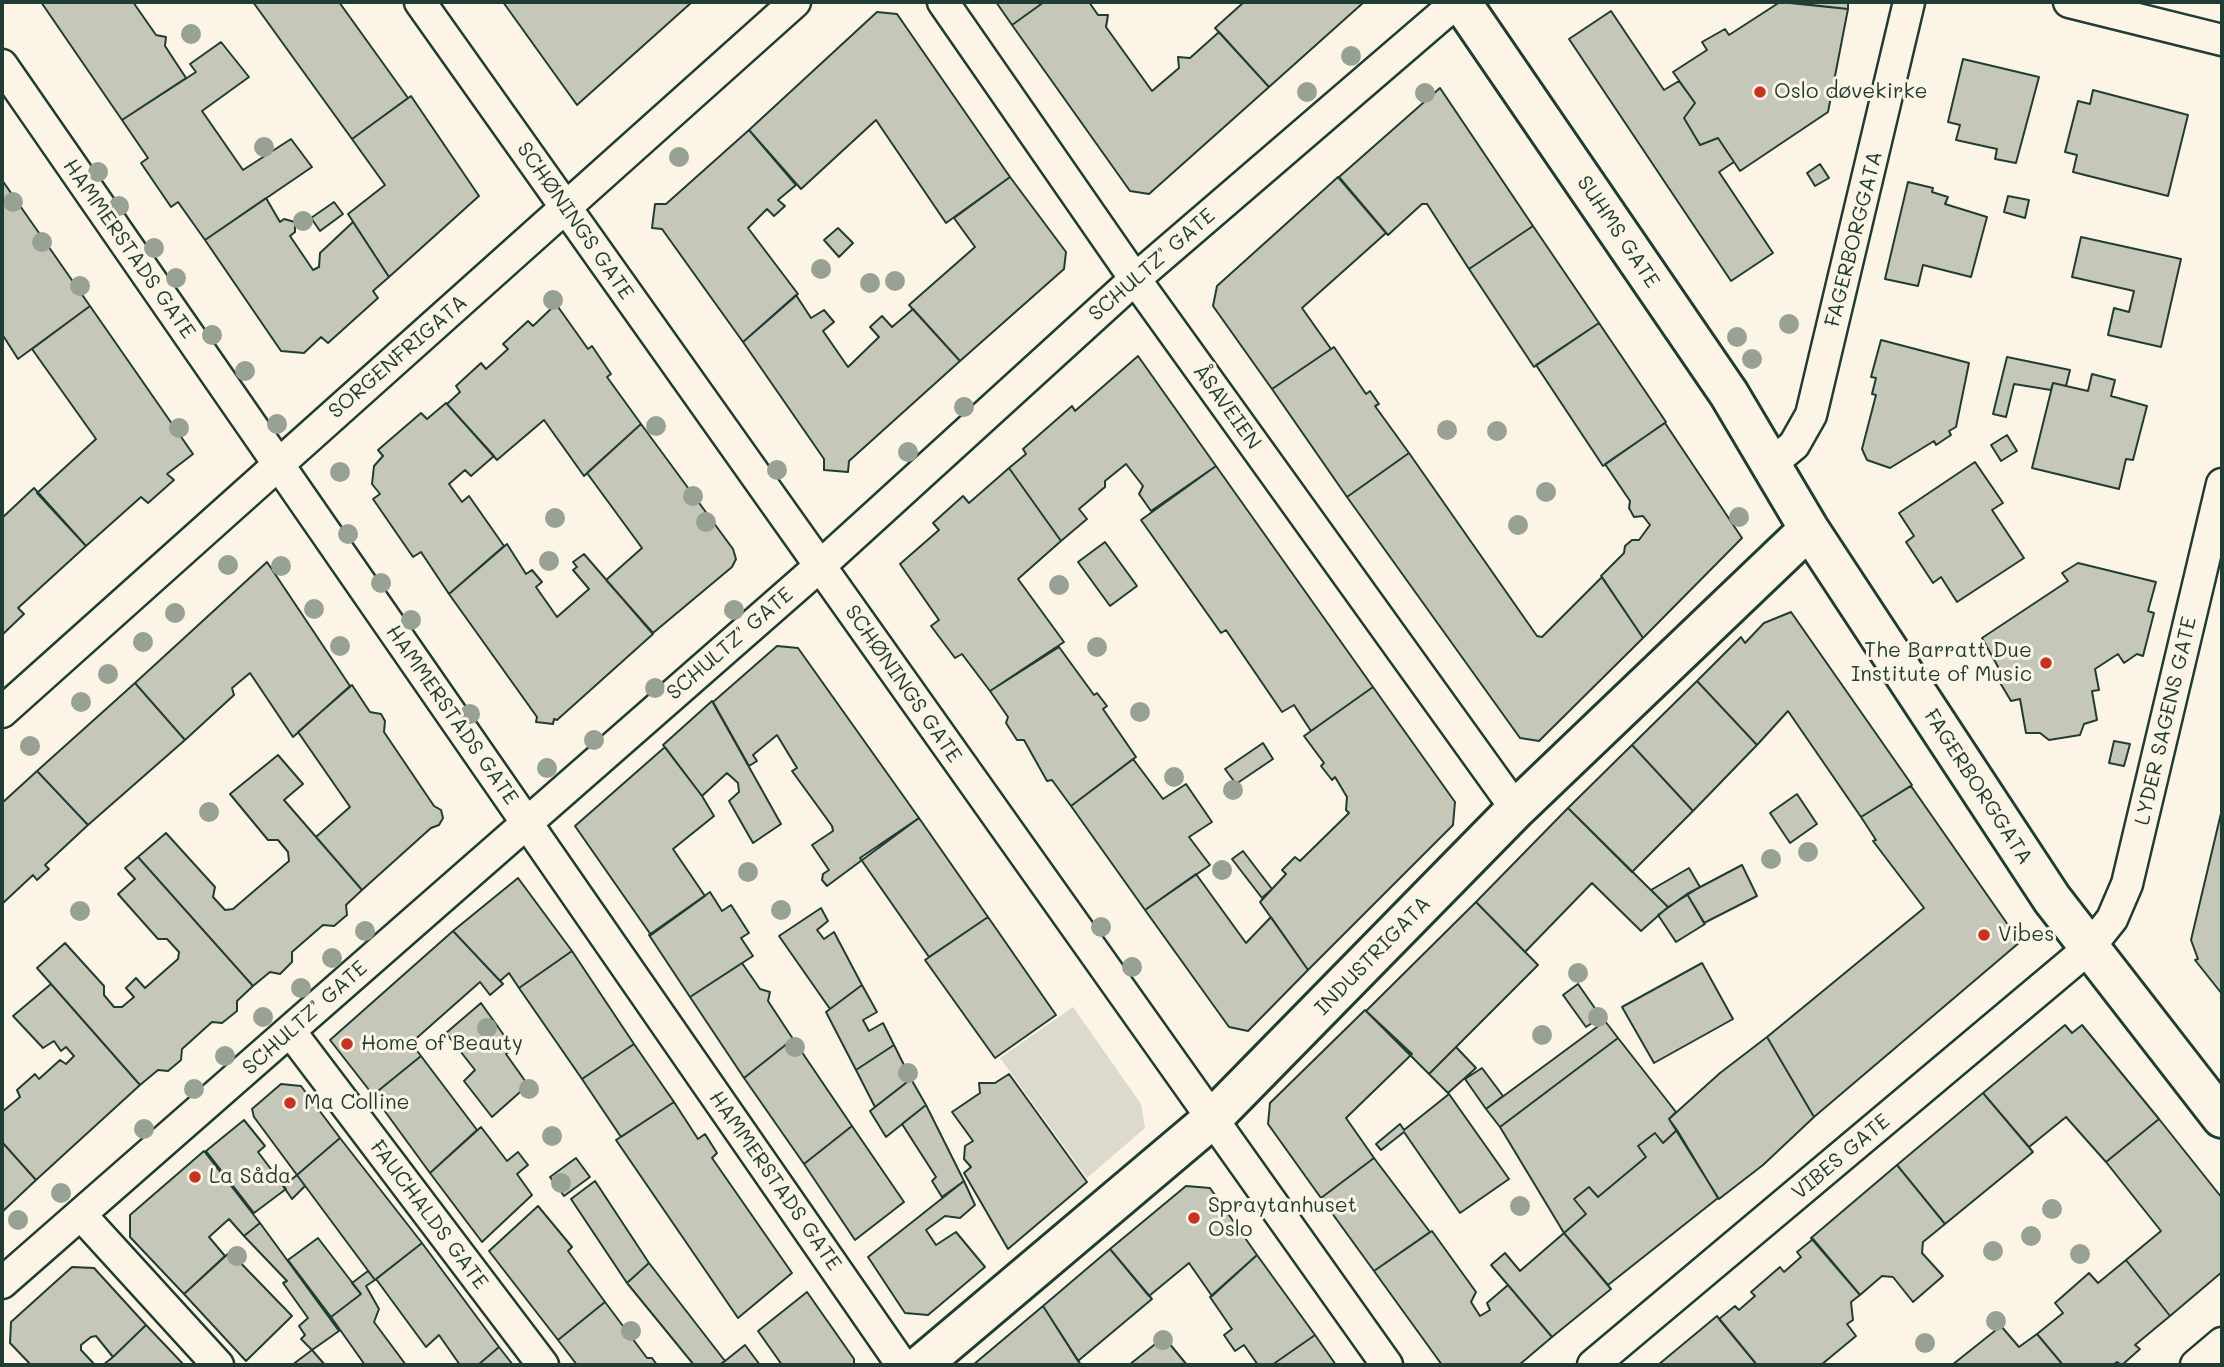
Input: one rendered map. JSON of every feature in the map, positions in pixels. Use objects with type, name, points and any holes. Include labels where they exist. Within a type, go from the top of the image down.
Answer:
[{"type":"street","name":"SCHØNINGS GATE","points":[[420,2],[1387,1365]]},
{"type":"street","name":"SORGENFRIGATA","points":[[2,712],[278,462],[795,2]]},
{"type":"street","name":"ÅSAVEIEN","points":[[943,2],[1135,279],[1516,809]]},
{"type":"street","name":"SCHULTZ’ GATE","points":[[2,1283],[82,1216],[526,822],[820,566],[1135,279],[1459,2]]},
{"type":"street","name":"SUHMS GATE","points":[[1459,2],[1728,394],[1771,464]]},
{"type":"street","name":"FAGERBORGGATA","points":[[1909,2],[1811,415],[1794,445],[1771,464],[1809,528],[2052,899],[2222,1118]]},
{"type":"street","points":[[2069,2],[2222,40]]},
{"type":"street","name":"HAMMERSTADS GATE","points":[[2,65],[902,1365]]},
{"type":"street","name":"LYDER SAGENS GATE","points":[[2088,948],[2112,919],[2127,884],[2222,484]]},
{"type":"street","name":"INDUSTRIGATA","points":[[921,1365],[1212,1118],[1516,809],[1809,528]]},
{"type":"street","name":"VIBES GATE","points":[[1593,1365],[2088,948]]},
{"type":"street","name":"FAUCHALDS GATE","points":[[290,1031],[543,1365]]},
{"type":"street","points":[[82,1216],[218,1365]]},
{"type":"street","points":[[2196,1365],[2222,1343]]},
{"type":"shaded area","points":[[1073,1007],[1141,1104],[1145,1128],[1087,1178],[1000,1058]]},
{"type":"building","points":[[41,2],[133,2],[156,35],[166,37],[165,46],[186,78],[122,120]]},
{"type":"building","points":[[253,2],[339,2],[408,98],[352,139]]},
{"type":"building","points":[[503,2],[692,2],[577,105]]},
{"type":"building","points":[[996,2],[1044,2],[1012,25]]},
{"type":"building","points":[[1044,2],[1089,2],[1098,15],[1108,15],[1106,27],[1152,91],[1179,68],[1178,57],[1190,58],[1219,32],[1269,87],[1149,194],[1130,191],[1012,25]]},
{"type":"building","points":[[1244,2],[1364,2],[1269,87],[1215,28]]},
{"type":"building","name":"Oslo døvekirke","points":[[1780,2],[1848,9],[1828,112],[1740,171],[1718,138],[1700,145],[1684,118],[1695,103],[1673,72],[1707,50],[1702,42],[1725,29],[1729,35]]},
{"type":"building","points":[[1784,2],[1848,2],[1848,9]]},
{"type":"building","points":[[1611,11],[1664,90],[1679,81],[1695,103],[1684,118],[1700,145],[1718,138],[1734,162],[1719,172],[1773,253],[1731,281],[1569,39]]},
{"type":"building","points":[[877,12],[897,14],[1010,177],[946,223],[876,120],[801,189],[749,130]]},
{"type":"building","points":[[221,42],[249,77],[202,111],[243,170],[291,139],[312,167],[205,240],[178,202],[171,207],[141,163],[148,158],[122,120],[196,72],[190,64]]},
{"type":"building","points":[[1963,59],[2039,77],[2016,163],[1995,159],[1997,149],[1956,140],[1960,125],[1948,122]]},
{"type":"building","points":[[1440,88],[1533,226],[1469,269],[1427,204],[1422,204],[1388,235],[1339,177]]},
{"type":"building","points":[[2093,90],[2188,115],[2168,196],[2073,172],[2077,155],[2065,152],[2078,101],[2090,104]]},
{"type":"building","points":[[411,96],[479,196],[389,277],[348,214],[385,185],[352,139]]},
{"type":"building","points":[[749,130],[796,185],[778,200],[785,206],[774,216],[767,209],[748,228],[798,294],[743,342],[662,229],[652,228],[655,204],[666,204]]},
{"type":"building","points":[[1820,164],[1829,178],[1815,186],[1807,173]]},
{"type":"building","points":[[1010,177],[1066,252],[1064,269],[960,361],[909,305],[975,247],[954,218]]},
{"type":"building","points":[[1338,177],[1386,233],[1302,308],[1331,349],[1272,389],[1213,306],[1217,286]]},
{"type":"building","points":[[2,180],[90,306],[18,359],[2,334]]},
{"type":"building","points":[[1908,182],[1933,188],[1932,192],[1948,197],[1945,204],[1987,217],[1971,277],[1923,265],[1918,286],[1885,279]]},
{"type":"building","points":[[2008,196],[2029,200],[2025,218],[2004,212]]},
{"type":"building","points":[[266,198],[280,222],[284,219],[295,222],[295,232],[290,236],[313,270],[319,267],[320,253],[353,222],[389,277],[373,291],[378,298],[328,343],[321,337],[304,353],[281,351],[205,240]]},
{"type":"building","points":[[334,202],[343,214],[320,231],[311,218]]},
{"type":"building","points":[[1533,226],[1599,323],[1534,367],[1469,269]]},
{"type":"building","points":[[838,228],[853,243],[839,257],[824,240]]},
{"type":"building","points":[[2081,237],[2181,259],[2161,347],[2108,335],[2114,308],[2129,312],[2134,291],[2072,277]]},
{"type":"building","points":[[796,295],[811,318],[824,310],[834,322],[823,331],[848,367],[879,337],[870,327],[882,316],[892,327],[913,309],[960,361],[849,461],[848,472],[824,470],[824,459],[743,342]]},
{"type":"building","points":[[556,304],[588,349],[592,346],[611,374],[607,377],[641,424],[584,476],[544,420],[497,460],[447,404],[460,392],[456,386],[481,363],[486,369],[508,349],[503,344],[528,321],[533,326]]},
{"type":"building","points":[[90,306],[193,454],[167,474],[174,480],[148,503],[141,497],[86,546],[37,493],[96,439],[32,349]]},
{"type":"building","points":[[1599,323],[1666,422],[1603,466],[1536,365]]},
{"type":"building","points":[[1881,340],[1969,363],[1956,427],[1949,431],[1951,435],[1936,445],[1934,441],[1890,468],[1867,460],[1862,449],[1876,395],[1872,394],[1876,378],[1871,377]]},
{"type":"building","points":[[1334,347],[1366,394],[1370,391],[1379,404],[1375,406],[1409,453],[1347,497],[1272,389]]},
{"type":"building","points":[[1138,356],[1216,466],[1151,511],[1139,494],[1143,486],[1126,464],[1105,481],[1105,487],[1079,509],[1087,519],[1061,541],[1009,468],[1026,454],[1023,449],[1072,406],[1075,411]]},
{"type":"building","points":[[2007,357],[2070,370],[2066,386],[2053,383],[2051,390],[2014,384],[2006,417],[1993,414]]},
{"type":"building","points":[[2092,374],[2115,380],[2111,396],[2147,406],[2133,460],[2126,459],[2119,489],[2032,468],[2053,383],[2088,391]]},
{"type":"building","points":[[446,403],[494,456],[471,476],[465,470],[449,484],[462,502],[469,496],[504,546],[449,594],[421,552],[413,557],[373,499],[380,494],[372,484],[374,466],[383,456],[378,450],[421,413],[427,419]]},
{"type":"building","points":[[1665,423],[1742,538],[1643,638],[1601,576],[1624,553],[1625,546],[1632,540],[1639,540],[1650,525],[1643,516],[1634,517],[1629,508],[1630,501],[1605,464]]},
{"type":"building","points":[[641,424],[733,549],[736,559],[732,567],[653,633],[606,580],[642,548],[587,473]]},
{"type":"building","points":[[2007,435],[2017,451],[2001,461],[1991,445]]},
{"type":"building","points":[[1409,453],[1537,636],[1542,637],[1602,577],[1643,638],[1539,741],[1520,738],[1347,497]]},
{"type":"building","points":[[1975,462],[2003,503],[1992,510],[2024,558],[1957,602],[1941,577],[1933,583],[1906,542],[1914,536],[1899,513]]},
{"type":"building","points":[[1216,466],[1373,687],[1311,731],[1294,705],[1282,712],[1226,630],[1221,633],[1141,520]]},
{"type":"building","points":[[1009,468],[1061,541],[1018,579],[1064,642],[990,691],[962,654],[955,658],[931,626],[939,620],[900,564],[939,530],[933,523],[963,496],[969,503]]},
{"type":"building","points":[[34,488],[86,546],[18,608],[24,614],[2,635],[2,518]]},
{"type":"building","points":[[1105,542],[1137,586],[1110,606],[1078,562]]},
{"type":"building","points":[[507,544],[526,574],[532,570],[542,582],[536,587],[557,617],[589,589],[573,570],[577,567],[573,562],[584,554],[653,634],[557,720],[554,719],[553,724],[536,722],[537,717],[449,594]]},
{"type":"building","points":[[267,562],[350,686],[293,737],[250,673],[232,688],[234,695],[185,740],[135,683]]},
{"type":"building","points":[[2078,563],[2156,582],[2148,611],[2154,613],[2143,656],[2137,654],[2124,663],[2118,654],[2095,669],[2099,690],[2092,691],[2097,720],[2084,724],[2080,735],[2049,740],[2040,733],[2026,733],[2020,699],[2011,701],[1999,681],[2002,674],[1982,638],[2068,581],[2062,573]]},
{"type":"building","points":[[1791,612],[1912,785],[1861,817],[1788,711],[1757,745],[1697,681],[1741,637],[1745,643],[1764,623]]},
{"type":"building","points":[[777,646],[798,648],[919,818],[827,886],[822,880],[823,874],[829,870],[812,845],[833,831],[832,826],[792,771],[797,768],[777,735],[753,755],[757,761],[749,766],[713,702]]},
{"type":"building","points":[[1059,647],[1094,695],[1097,693],[1107,706],[1103,709],[1136,757],[1071,806],[1052,780],[1047,781],[1024,740],[1017,740],[1006,723],[1008,717],[990,691]]},
{"type":"building","points":[[1697,681],[1757,745],[1693,811],[1632,745]]},
{"type":"building","points":[[135,683],[185,740],[88,825],[37,771]]},
{"type":"building","points":[[352,685],[370,712],[381,714],[385,721],[384,732],[434,806],[441,810],[443,818],[439,825],[431,828],[362,890],[316,837],[350,807],[298,732]]},
{"type":"building","points":[[1373,687],[1455,802],[1453,825],[1308,970],[1260,902],[1286,874],[1282,870],[1295,857],[1300,861],[1349,813],[1346,810],[1347,797],[1335,777],[1332,780],[1321,766],[1324,763],[1304,736]]},
{"type":"building","points":[[712,701],[781,824],[753,843],[729,801],[739,792],[738,783],[727,773],[702,796],[663,745]]},
{"type":"building","points":[[2114,741],[2130,744],[2124,766],[2109,763]]},
{"type":"building","points":[[1263,743],[1273,759],[1236,784],[1225,769]]},
{"type":"building","points":[[1632,745],[1693,811],[1632,872],[1568,808]]},
{"type":"building","points":[[665,747],[714,816],[673,849],[705,896],[651,935],[575,826]]},
{"type":"building","points":[[278,755],[303,784],[284,800],[362,890],[346,905],[347,915],[334,926],[323,925],[292,952],[292,962],[280,974],[270,972],[253,986],[138,857],[166,833],[215,887],[213,897],[225,910],[233,909],[289,861],[288,852],[278,840],[268,840],[230,794]]},
{"type":"building","points":[[1133,759],[1163,799],[1186,784],[1212,822],[1189,837],[1210,865],[1145,910],[1071,806]]},
{"type":"building","points":[[37,771],[88,825],[45,865],[49,869],[37,880],[33,875],[2,904],[2,803]]},
{"type":"building","points":[[1911,786],[2020,942],[1814,1117],[1767,1037],[1924,908],[1873,841],[1876,840],[1861,817]]},
{"type":"building","points":[[1797,794],[1817,824],[1790,843],[1770,813]]},
{"type":"building","points":[[1568,808],[1668,907],[1641,931],[1592,883],[1525,952],[1476,902]]},
{"type":"building","points":[[2222,809],[2222,994],[2195,960],[2198,959],[2191,940]]},
{"type":"building","points":[[919,818],[988,917],[929,957],[860,858]]},
{"type":"building","points":[[1243,851],[1272,889],[1262,898],[1232,859]]},
{"type":"building","points":[[138,857],[253,986],[237,1001],[237,1011],[222,1023],[212,1022],[182,1049],[181,1060],[168,1071],[158,1070],[140,1085],[37,968],[65,943],[104,986],[104,995],[114,1007],[122,1007],[134,997],[126,988],[136,978],[145,988],[178,959],[179,952],[167,939],[158,939],[118,894],[135,879],[125,868]]},
{"type":"building","points":[[1742,865],[1757,896],[1704,923],[1687,894]]},
{"type":"building","points":[[1689,868],[1700,887],[1668,907],[1651,890]]},
{"type":"building","points":[[1196,874],[1246,943],[1271,917],[1308,970],[1248,1031],[1229,1027],[1145,910]]},
{"type":"building","points":[[518,878],[572,951],[519,988],[509,973],[500,981],[453,931]]},
{"type":"building","points":[[710,892],[722,911],[731,905],[749,933],[741,938],[753,956],[690,997],[649,935]]},
{"type":"building","points":[[1687,894],[1705,924],[1676,942],[1658,915]]},
{"type":"building","points":[[1476,902],[1538,965],[1429,1074],[1366,1011]]},
{"type":"building","points":[[821,908],[828,921],[817,930],[824,939],[834,932],[862,985],[830,1009],[779,936]]},
{"type":"building","points":[[988,917],[1056,1015],[995,1058],[925,960]]},
{"type":"building","points":[[453,931],[503,984],[490,995],[480,982],[411,1043],[421,1056],[373,1095],[330,1040]]},
{"type":"building","points":[[572,951],[634,1044],[582,1079],[519,988]]},
{"type":"building","points":[[742,963],[760,989],[770,992],[768,1001],[793,1039],[744,1078],[690,997]]},
{"type":"building","points":[[1702,963],[1733,1019],[1654,1063],[1622,1007]]},
{"type":"building","points":[[51,984],[140,1085],[36,1180],[2,1142],[2,1112],[20,1097],[17,1090],[35,1074],[39,1079],[60,1060],[66,1064],[74,1056],[66,1047],[61,1051],[54,1041],[43,1048],[13,1016]]},
{"type":"building","points":[[1578,984],[1601,1017],[1586,1027],[1563,995]]},
{"type":"building","points":[[862,985],[877,1012],[863,1020],[869,1031],[883,1023],[894,1045],[856,1070],[826,1012]]},
{"type":"building","points":[[481,1003],[513,1048],[506,1054],[528,1085],[492,1117],[464,1081],[475,1070],[446,1033]]},
{"type":"building","points":[[1365,1010],[1412,1054],[1346,1118],[1374,1158],[1321,1198],[1268,1124],[1270,1103]]},
{"type":"building","points":[[1605,1021],[1618,1038],[1500,1127],[1486,1109]]},
{"type":"building","points":[[2065,1025],[2072,1033],[2082,1025],[2159,1119],[2106,1162],[2066,1117],[2029,1147],[1983,1093]]},
{"type":"building","points":[[1767,1037],[1814,1117],[1763,1165],[1719,1199],[1669,1119],[1720,1073]]},
{"type":"building","points":[[1618,1038],[1676,1112],[1669,1119],[1677,1130],[1663,1143],[1655,1133],[1638,1146],[1646,1157],[1598,1197],[1589,1187],[1574,1199],[1586,1214],[1564,1233],[1500,1127]]},
{"type":"building","points":[[793,1039],[852,1126],[804,1164],[744,1078]]},
{"type":"building","points":[[634,1044],[674,1102],[621,1137],[582,1079]]},
{"type":"building","points":[[894,1045],[911,1079],[875,1107],[856,1070]]},
{"type":"building","points":[[1456,1047],[1476,1068],[1448,1093],[1429,1074]]},
{"type":"building","points":[[421,1056],[477,1130],[430,1173],[373,1095]]},
{"type":"building","points":[[1482,1068],[1503,1096],[1486,1109],[1465,1079]]},
{"type":"building","points":[[1009,1074],[1087,1182],[1008,1249],[964,1173],[971,1167],[964,1159],[965,1146],[973,1141],[952,1112],[980,1093],[979,1083],[995,1083]]},
{"type":"building","points":[[911,1079],[926,1105],[886,1137],[870,1111]]},
{"type":"building","points":[[281,1084],[301,1086],[340,1138],[297,1175],[254,1117],[252,1109]]},
{"type":"building","points":[[1983,1093],[2033,1152],[1945,1224],[1897,1165]]},
{"type":"building","points":[[1449,1094],[1509,1179],[1460,1213],[1404,1132],[1381,1150],[1376,1144],[1400,1124],[1404,1130]]},
{"type":"building","points":[[674,1102],[698,1139],[705,1134],[717,1153],[712,1158],[792,1273],[738,1318],[616,1140]]},
{"type":"building","points":[[926,1105],[964,1181],[942,1197],[932,1181],[936,1177],[902,1124]]},
{"type":"building","points":[[2159,1119],[2222,1198],[2222,1272],[2170,1316],[2126,1260],[2161,1231],[2106,1162]]},
{"type":"building","points":[[244,1120],[265,1146],[258,1152],[286,1189],[254,1213],[206,1151]]},
{"type":"building","points":[[852,1126],[904,1202],[855,1240],[804,1164]]},
{"type":"building","points":[[481,1127],[507,1161],[518,1152],[528,1165],[517,1174],[532,1195],[482,1242],[430,1173]]},
{"type":"building","points":[[1677,1130],[1718,1198],[1608,1285],[1564,1233],[1586,1214],[1574,1199],[1589,1187],[1598,1197],[1646,1157],[1638,1146],[1655,1133],[1663,1143]]},
{"type":"building","points":[[340,1138],[422,1243],[375,1280],[297,1175]]},
{"type":"building","points":[[2,1142],[36,1180],[2,1212]]},
{"type":"building","points":[[204,1151],[260,1223],[244,1236],[229,1219],[209,1237],[225,1256],[184,1294],[130,1237],[130,1215]]},
{"type":"building","points":[[576,1158],[590,1177],[564,1196],[550,1177]]},
{"type":"building","points":[[1374,1158],[1430,1232],[1374,1271],[1321,1198]]},
{"type":"building","points":[[1897,1165],[1945,1224],[1923,1242],[1922,1253],[1943,1276],[1913,1302],[1893,1277],[1882,1276],[1860,1295],[1811,1238]]},
{"type":"building","points":[[297,1175],[305,1186],[292,1199],[283,1186]]},
{"type":"building","points":[[595,1181],[649,1263],[627,1283],[571,1199]]},
{"type":"building","points":[[964,1181],[975,1205],[960,1218],[945,1216],[926,1230],[936,1245],[956,1232],[985,1267],[928,1315],[905,1313],[868,1257]]},
{"type":"building","points":[[1186,1186],[1210,1188],[1257,1255],[1212,1296],[1189,1263],[1149,1296],[1110,1249]]},
{"type":"building","points":[[538,1206],[572,1247],[568,1251],[605,1302],[558,1340],[489,1251]]},
{"type":"building","points":[[260,1223],[339,1331],[312,1350],[301,1339],[305,1335],[299,1326],[308,1318],[283,1283],[287,1281],[244,1236]]},
{"type":"building","points":[[1432,1231],[1476,1292],[1471,1302],[1480,1316],[1490,1310],[1487,1303],[1508,1285],[1552,1337],[1519,1365],[1442,1365],[1374,1271]]},
{"type":"building","points":[[1564,1233],[1611,1289],[1552,1337],[1491,1265],[1505,1253],[1520,1271]]},
{"type":"building","points":[[318,1238],[361,1294],[331,1317],[288,1260]]},
{"type":"building","points":[[1813,1239],[1860,1295],[1851,1302],[1853,1320],[1847,1324],[1856,1336],[1821,1365],[1757,1365],[1719,1319],[1735,1306],[1739,1310],[1755,1296],[1751,1292],[1780,1267],[1784,1272],[1801,1257],[1797,1252]]},
{"type":"building","points":[[422,1243],[499,1347],[478,1365],[460,1365],[439,1335],[426,1347],[376,1279]]},
{"type":"building","points":[[1110,1249],[1152,1299],[1078,1361],[1043,1306]]},
{"type":"building","points":[[230,1252],[292,1316],[246,1361],[184,1294]]},
{"type":"building","points":[[1257,1255],[1315,1335],[1272,1365],[1258,1365],[1244,1345],[1235,1351],[1224,1335],[1232,1329],[1210,1297]]},
{"type":"building","points":[[2126,1260],[2170,1316],[2135,1345],[2140,1349],[2122,1365],[2117,1362],[2113,1365],[2063,1365],[2037,1334],[2063,1313],[2055,1303],[2089,1273],[2098,1283]]},
{"type":"building","points":[[649,1263],[725,1361],[719,1365],[694,1365],[627,1283]]},
{"type":"building","points":[[72,1267],[94,1268],[146,1325],[113,1357],[96,1336],[91,1337],[81,1345],[81,1350],[95,1365],[31,1365],[10,1343],[11,1322]]},
{"type":"building","points":[[368,1271],[375,1280],[366,1286],[379,1309],[374,1322],[406,1365],[365,1365],[331,1317],[361,1294],[352,1283]]},
{"type":"building","points":[[807,1292],[854,1359],[854,1365],[782,1365],[758,1331]]},
{"type":"building","points":[[605,1302],[647,1358],[652,1358],[657,1365],[577,1365],[558,1340]]},
{"type":"building","points":[[1043,1306],[1081,1365],[973,1365]]},
{"type":"building","points":[[1717,1316],[1757,1365],[1658,1365]]},
{"type":"building","points":[[146,1325],[184,1365],[103,1365],[113,1357]]},
{"type":"building","points":[[2001,1326],[2019,1347],[2037,1334],[2063,1365],[1952,1365]]},
{"type":"building","points":[[1315,1335],[1336,1365],[1272,1365]]},
{"type":"building","points":[[1164,1337],[1187,1365],[1129,1365]]},
{"type":"building","points":[[745,1345],[760,1365],[720,1365]]},
{"type":"building","points":[[499,1347],[513,1365],[478,1365]]},
{"type":"building","points":[[312,1350],[325,1365],[292,1365]]},
{"type":"place","name":"Oslo døvekirke","points":[[1760,92]]},
{"type":"place","name":"The Barratt Due Institute of Music","points":[[2046,663]]},
{"type":"place","name":"Vibes","points":[[1984,935]]},
{"type":"place","name":"Home of Beauty","points":[[347,1044]]},
{"type":"place","name":"Ma Colline","points":[[290,1103]]},
{"type":"place","name":"La Såda","points":[[195,1177]]},
{"type":"place","name":"Spraytanhuset Oslo","points":[[1194,1218]]}]
